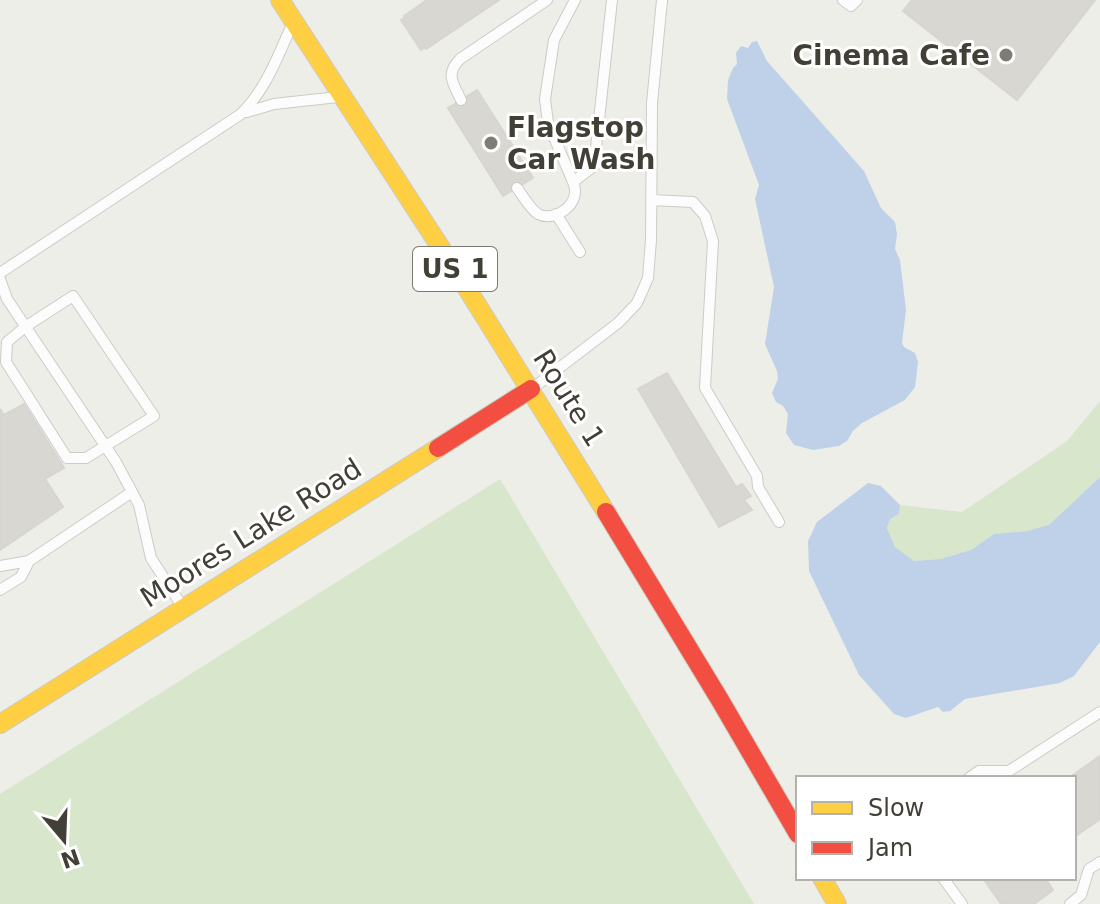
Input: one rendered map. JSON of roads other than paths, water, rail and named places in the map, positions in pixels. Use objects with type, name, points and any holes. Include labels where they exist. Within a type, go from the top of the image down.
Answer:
[{"type":"main road","name":"Route 1","points":[[280,0],[531,389],[796,831]]},
{"type":"main road","name":"Moores Lake Road","points":[[0,724],[531,389]]},
{"type":"main road","points":[[823,880],[837,904]]},
{"type":"lane","points":[[461,100],[450,79],[452,67],[547,0]]},
{"type":"lane","points":[[517,188],[539,215],[545,216],[556,214],[572,204],[576,195],[576,188],[548,123],[545,99],[554,40],[575,0]]},
{"type":"lane","points":[[573,182],[594,166],[612,0]]},
{"type":"lane","points":[[531,389],[618,323],[637,303],[648,278],[652,103],[662,0]]},
{"type":"lane","points":[[843,0],[851,6],[857,0]]},
{"type":"lane","points":[[184,608],[151,558],[139,505],[132,492],[106,446],[7,299],[0,276],[241,114],[265,86],[294,22]]},
{"type":"lane","points":[[241,114],[274,104],[343,96]]},
{"type":"lane","points":[[651,200],[693,202],[705,216],[713,241],[705,388],[757,476],[758,487],[779,522]]},
{"type":"lane","points":[[556,214],[580,252]]},
{"type":"lane","points":[[73,296],[154,416],[86,458],[67,458],[6,362],[7,342],[25,327],[73,296]]},
{"type":"lane","points":[[0,566],[29,561],[132,492]]},
{"type":"lane","points":[[0,590],[21,577],[29,561]]},
{"type":"lane","points":[[972,776],[979,771],[1009,771],[1100,712]]},
{"type":"lane","points":[[1070,904],[1081,895],[1089,869],[1100,862]]},
{"type":"lane","points":[[944,880],[962,904]]},
{"type":"water","points":[[757,41],[767,61],[864,171],[881,208],[895,222],[895,249],[900,260],[906,310],[902,343],[915,353],[918,362],[915,387],[905,400],[862,423],[839,446],[813,450],[794,445],[786,433],[788,414],[772,393],[778,379],[777,371],[765,344],[774,287],[755,199],[759,185],[727,99],[728,80],[737,64],[736,53],[741,46],[748,48]]},
{"type":"water","points":[[1100,477],[1100,642],[1074,676],[1060,683],[965,699],[950,711],[943,712],[938,707],[906,718],[894,714],[859,675],[809,571],[808,541],[817,522],[868,483],[881,486],[900,505],[899,514],[890,519],[887,528],[895,547],[914,561],[940,559],[971,550],[994,534],[1049,525]]},
{"type":"place","name":"Cinema Cafe","points":[[1006,55]]},
{"type":"place","name":"Flagstop Car Wash","points":[[491,143]]}]
